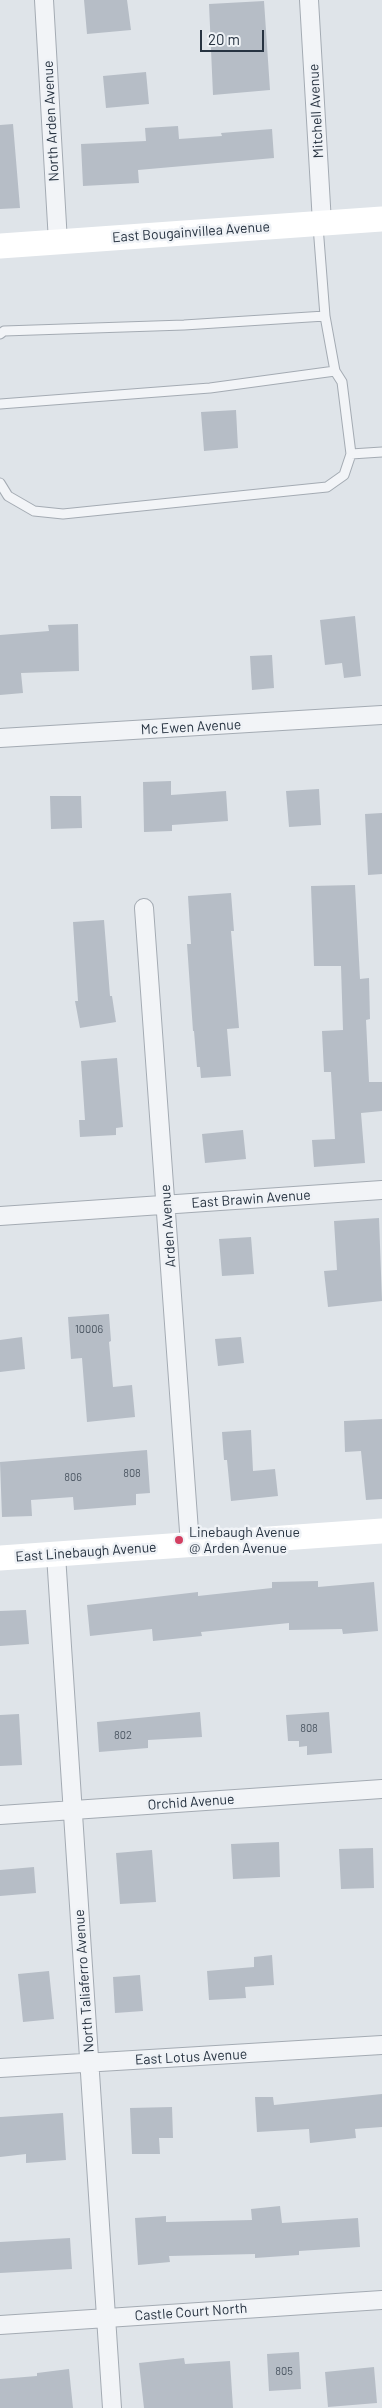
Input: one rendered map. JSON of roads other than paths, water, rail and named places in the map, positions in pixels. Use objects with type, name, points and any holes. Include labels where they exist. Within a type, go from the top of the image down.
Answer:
[{"type":"street","name":"North Arden Avenue","points":[[44,0],[58,242]]},
{"type":"street","name":"Mitchell Avenue","points":[[309,0],[320,223]]},
{"type":"street","name":"East Bougainvillea Avenue","points":[[0,246],[382,219]]},
{"type":"street","name":"Mc Ewen Avenue","points":[[0,738],[382,716]]},
{"type":"street","name":"Arden Avenue","points":[[144,908],[167,1204],[190,1544]]},
{"type":"street","name":"East Brawin Avenue","points":[[0,1216],[382,1190]]},
{"type":"street","name":"East Linebaugh Avenue","points":[[0,1558],[382,1531]]},
{"type":"street","name":"North Taliaferro Avenue","points":[[56,1555],[112,2408]]},
{"type":"street","name":"Orchid Avenue","points":[[0,1815],[382,1789]]},
{"type":"street","name":"East Lotus Avenue","points":[[0,2068],[382,2045]]},
{"type":"street","name":"Castle Court North","points":[[0,2325],[382,2300]]},
{"type":"lane","points":[[0,483],[8,496],[34,511],[63,514],[327,487],[344,475],[351,454],[342,382],[335,371],[325,316],[320,223]]},
{"type":"lane","points":[[0,334],[4,331],[184,325],[325,316]]},
{"type":"lane","points":[[0,404],[210,388],[335,371]]},
{"type":"lane","points":[[351,454],[382,452]]},
{"type":"place","name":"Linebaugh Avenue @ Arden Avenue","points":[[179,1540]]}]
